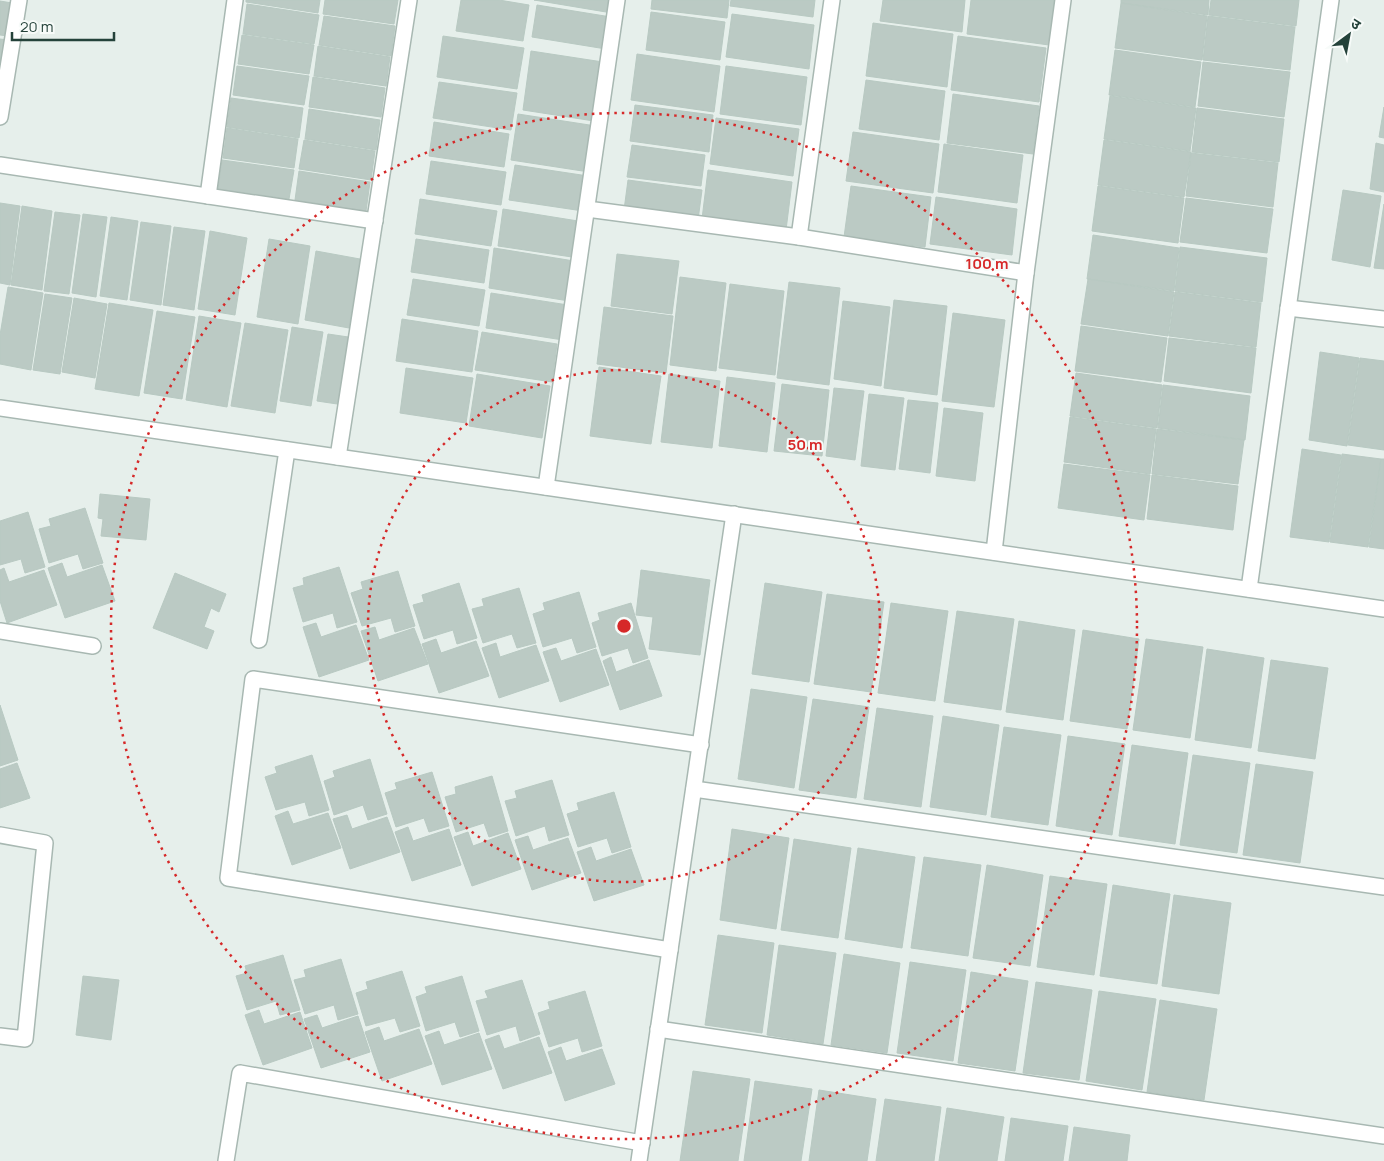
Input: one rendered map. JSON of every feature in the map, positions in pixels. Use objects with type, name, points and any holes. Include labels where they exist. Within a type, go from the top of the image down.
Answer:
[{"type":"street","points":[[0,117],[19,0]]},
{"type":"street","points":[[208,196],[235,0]]},
{"type":"street","points":[[338,457],[409,0]]},
{"type":"street","points":[[546,487],[616,0]]},
{"type":"street","points":[[799,237],[832,0]]},
{"type":"street","points":[[994,552],[1026,273],[1063,0]]},
{"type":"street","points":[[1249,589],[1331,0]]},
{"type":"street","points":[[0,165],[375,221]]},
{"type":"street","points":[[587,209],[799,237],[1026,273]]},
{"type":"street","points":[[1288,308],[1384,319]]},
{"type":"street","points":[[0,408],[1384,609]]},
{"type":"street","points":[[259,640],[287,450]]},
{"type":"street","points":[[639,1161],[734,514]]},
{"type":"street","points":[[0,631],[93,646]]},
{"type":"street","points":[[670,950],[228,878],[253,679],[701,745]]},
{"type":"street","points":[[694,789],[1384,887]]},
{"type":"street","points":[[0,836],[46,843],[25,1039],[0,1036]]},
{"type":"street","points":[[658,1029],[1384,1136]]},
{"type":"street","points":[[226,1161],[240,1073],[642,1143]]},
{"type":"building","points":[[246,0],[320,0],[318,13],[246,2]]},
{"type":"building","points":[[325,0],[398,0],[394,24],[323,14]]},
{"type":"building","points":[[461,0],[499,0],[529,5],[523,41],[456,31]]},
{"type":"building","points":[[534,0],[614,0],[612,13]]},
{"type":"building","points":[[652,0],[729,0],[727,18],[651,9]]},
{"type":"building","points":[[731,0],[815,0],[813,17],[730,6]]},
{"type":"building","points":[[883,0],[965,0],[962,32],[880,21]]},
{"type":"building","points":[[971,0],[1055,0],[1049,45],[967,34]]},
{"type":"building","points":[[1121,0],[1209,0],[1208,15],[1121,3]]},
{"type":"building","points":[[1211,0],[1299,0],[1296,26],[1209,15]]},
{"type":"building","points":[[0,1],[12,3],[8,36],[0,35]]},
{"type":"building","points":[[1121,3],[1207,16],[1202,60],[1115,48]]},
{"type":"building","points":[[247,4],[319,15],[314,44],[243,34]]},
{"type":"building","points":[[537,5],[611,17],[606,49],[532,37]]},
{"type":"building","points":[[651,12],[725,22],[720,60],[646,50]]},
{"type":"building","points":[[732,14],[814,25],[809,69],[726,57]]},
{"type":"building","points":[[324,16],[395,26],[391,56],[319,45]]},
{"type":"building","points":[[1208,16],[1295,27],[1290,70],[1203,60]]},
{"type":"building","points":[[873,23],[953,34],[947,87],[866,76]]},
{"type":"building","points":[[242,35],[314,45],[309,74],[238,64]]},
{"type":"building","points":[[443,36],[524,48],[517,89],[437,77]]},
{"type":"building","points":[[958,36],[1046,48],[1039,102],[951,90]]},
{"type":"building","points":[[0,39],[8,40],[0,74]]},
{"type":"building","points":[[318,46],[390,57],[386,86],[314,76]]},
{"type":"building","points":[[1115,50],[1201,62],[1195,107],[1109,95]]},
{"type":"building","points":[[531,51],[603,62],[594,121],[523,110]]},
{"type":"building","points":[[637,54],[720,66],[714,112],[631,100]]},
{"type":"building","points":[[1203,62],[1290,72],[1284,117],[1198,106]]},
{"type":"building","points":[[237,66],[309,76],[304,105],[233,95]]},
{"type":"building","points":[[726,66],[807,77],[801,125],[720,114]]},
{"type":"building","points":[[313,77],[385,88],[381,117],[309,107]]},
{"type":"building","points":[[866,80],[945,91],[939,140],[859,129]]},
{"type":"building","points":[[439,82],[517,93],[511,130],[433,118]]},
{"type":"building","points":[[953,94],[1039,106],[1033,154],[947,143]]},
{"type":"building","points":[[1110,96],[1196,108],[1190,151],[1104,139]]},
{"type":"building","points":[[231,98],[303,108],[299,138],[227,127]]},
{"type":"building","points":[[635,105],[713,115],[709,152],[630,141]]},
{"type":"building","points":[[1384,107],[1384,138],[1379,137]]},
{"type":"building","points":[[1197,108],[1284,119],[1279,162],[1192,152]]},
{"type":"building","points":[[309,109],[380,120],[376,150],[305,139]]},
{"type":"building","points":[[518,114],[596,126],[589,172],[511,160]]},
{"type":"building","points":[[716,118],[799,129],[793,176],[710,164]]},
{"type":"building","points":[[434,122],[509,134],[504,167],[429,156]]},
{"type":"building","points":[[227,128],[298,139],[294,168],[223,158]]},
{"type":"building","points":[[853,132],[939,144],[933,193],[846,181]]},
{"type":"building","points":[[304,140],[375,151],[371,180],[299,169]]},
{"type":"building","points":[[1104,140],[1191,152],[1184,197],[1098,185]]},
{"type":"building","points":[[1376,143],[1384,145],[1384,192],[1370,189]]},
{"type":"building","points":[[944,144],[1023,155],[1017,203],[938,192]]},
{"type":"building","points":[[632,145],[705,155],[701,186],[627,177]]},
{"type":"building","points":[[1191,153],[1278,163],[1273,207],[1186,196]]},
{"type":"building","points":[[222,160],[294,170],[289,199],[218,189]]},
{"type":"building","points":[[431,161],[506,172],[501,205],[426,194]]},
{"type":"building","points":[[515,165],[588,176],[583,211],[509,200]]},
{"type":"building","points":[[708,170],[792,182],[786,230],[702,219]]},
{"type":"building","points":[[299,171],[370,182],[366,211],[295,200]]},
{"type":"building","points":[[628,180],[702,190],[698,220],[624,210]]},
{"type":"building","points":[[851,186],[931,197],[925,247],[844,237]]},
{"type":"building","points":[[1098,186],[1184,198],[1178,243],[1092,231]]},
{"type":"building","points":[[1343,190],[1381,196],[1370,267],[1332,260]]},
{"type":"building","points":[[936,197],[1017,209],[1012,255],[930,244]]},
{"type":"building","points":[[1186,198],[1273,209],[1267,253],[1180,242]]},
{"type":"building","points":[[420,199],[497,211],[491,246],[415,234]]},
{"type":"building","points":[[0,203],[20,206],[10,285],[0,283]]},
{"type":"building","points":[[1384,204],[1384,269],[1374,268]]},
{"type":"building","points":[[22,206],[52,211],[42,290],[11,285]]},
{"type":"building","points":[[503,209],[578,221],[572,257],[498,246]]},
{"type":"building","points":[[55,212],[80,215],[69,294],[44,291]]},
{"type":"building","points":[[83,214],[107,217],[96,297],[72,293]]},
{"type":"building","points":[[111,217],[138,221],[127,300],[100,296]]},
{"type":"building","points":[[141,222],[171,226],[161,305],[130,300]]},
{"type":"building","points":[[174,227],[205,231],[194,310],[163,305]]},
{"type":"building","points":[[210,231],[247,238],[235,315],[198,309]]},
{"type":"building","points":[[1093,235],[1179,248],[1174,291],[1087,279]]},
{"type":"building","points":[[269,239],[310,246],[298,324],[257,317]]},
{"type":"building","points":[[416,239],[489,250],[484,283],[411,272]]},
{"type":"building","points":[[1180,247],[1267,258],[1262,302],[1175,291]]},
{"type":"building","points":[[494,248],[574,261],[569,301],[489,288]]},
{"type":"building","points":[[316,251],[360,259],[349,328],[305,320]]},
{"type":"building","points":[[617,254],[679,261],[672,314],[611,306]]},
{"type":"building","points":[[680,277],[726,283],[716,371],[670,365]]},
{"type":"building","points":[[413,279],[485,290],[479,326],[407,315]]},
{"type":"building","points":[[1088,279],[1174,292],[1168,336],[1081,324]]},
{"type":"building","points":[[789,282],[840,288],[829,385],[777,378]]},
{"type":"building","points":[[730,284],[784,291],[775,375],[719,368]]},
{"type":"building","points":[[8,287],[43,293],[31,370],[0,364],[0,335]]},
{"type":"building","points":[[1175,292],[1261,303],[1256,347],[1169,336]]},
{"type":"building","points":[[491,293],[568,305],[563,340],[486,328]]},
{"type":"building","points":[[45,294],[72,298],[60,374],[33,370]]},
{"type":"building","points":[[74,298],[107,304],[95,378],[62,372]]},
{"type":"building","points":[[894,300],[947,306],[937,395],[884,388]]},
{"type":"building","points":[[843,301],[890,307],[881,386],[834,379]]},
{"type":"building","points":[[109,303],[153,310],[139,396],[95,389]]},
{"type":"building","points":[[604,307],[673,316],[666,373],[597,364]]},
{"type":"building","points":[[157,311],[195,317],[182,399],[144,393]]},
{"type":"building","points":[[953,313],[1005,320],[994,407],[942,401]]},
{"type":"building","points":[[199,316],[241,323],[227,407],[186,400]]},
{"type":"building","points":[[402,319],[478,331],[472,372],[396,361]]},
{"type":"building","points":[[245,323],[288,330],[275,413],[231,406]]},
{"type":"building","points":[[1081,326],[1167,338],[1161,382],[1075,371]]},
{"type":"building","points":[[292,327],[323,332],[311,406],[280,401]]},
{"type":"building","points":[[482,332],[557,344],[552,382],[475,370]]},
{"type":"building","points":[[328,334],[355,338],[344,405],[317,401]]},
{"type":"building","points":[[1169,338],[1256,348],[1251,393],[1164,381]]},
{"type":"building","points":[[1320,352],[1359,358],[1347,446],[1309,440]]},
{"type":"building","points":[[1360,358],[1384,361],[1384,450],[1348,445]]},
{"type":"building","points":[[599,367],[661,376],[651,444],[590,436]]},
{"type":"building","points":[[406,368],[473,378],[466,423],[400,413]]},
{"type":"building","points":[[1076,373],[1162,385],[1157,428],[1070,416]]},
{"type":"building","points":[[477,374],[550,386],[542,438],[469,426]]},
{"type":"building","points":[[669,374],[720,381],[712,448],[661,442]]},
{"type":"building","points":[[727,377],[775,383],[767,452],[719,446]]},
{"type":"building","points":[[782,384],[829,390],[822,456],[774,451]]},
{"type":"building","points":[[1163,385],[1250,396],[1245,440],[1158,428]]},
{"type":"building","points":[[834,388],[864,391],[855,460],[826,456]]},
{"type":"building","points":[[869,394],[904,398],[895,470],[861,466]]},
{"type":"building","points":[[908,400],[938,403],[930,473],[899,469]]},
{"type":"building","points":[[944,408],[983,413],[975,481],[936,476]]},
{"type":"building","points":[[1070,417],[1156,429],[1150,474],[1064,462]]},
{"type":"building","points":[[1157,429],[1244,440],[1238,484],[1152,474]]},
{"type":"building","points":[[1302,449],[1341,455],[1329,542],[1290,537]]},
{"type":"building","points":[[1342,454],[1381,459],[1368,547],[1330,542]]},
{"type":"building","points":[[1381,459],[1384,459],[1384,549],[1369,547]]},
{"type":"building","points":[[1064,464],[1150,475],[1144,520],[1058,508]]},
{"type":"building","points":[[1152,475],[1238,486],[1233,530],[1147,519]]},
{"type":"building","points":[[100,494],[150,499],[146,540],[101,536],[103,519],[98,518]]},
{"type":"building","points":[[85,508],[103,563],[83,569],[78,554],[49,563],[39,529],[51,526],[49,519]]},
{"type":"building","points":[[28,512],[45,567],[25,573],[21,559],[0,565],[0,521]]},
{"type":"building","points":[[62,563],[67,577],[102,565],[115,601],[65,618],[48,568]]},
{"type":"building","points":[[339,567],[357,622],[337,628],[333,613],[303,622],[293,588],[304,585],[303,578]]},
{"type":"building","points":[[4,568],[9,582],[44,570],[57,605],[7,623],[0,601],[0,570]]},
{"type":"building","points":[[641,570],[710,580],[700,655],[649,649],[653,617],[636,615]]},
{"type":"building","points":[[398,571],[415,626],[395,632],[391,618],[362,626],[351,593],[363,589],[361,582]]},
{"type":"building","points":[[175,573],[226,594],[219,612],[211,608],[204,627],[214,631],[207,649],[153,628]]},
{"type":"building","points":[[459,583],[477,638],[457,644],[453,630],[424,639],[413,605],[424,602],[422,595]]},
{"type":"building","points":[[765,583],[822,592],[809,682],[752,674]]},
{"type":"building","points":[[519,588],[536,643],[517,648],[512,634],[483,643],[472,609],[484,606],[482,599]]},
{"type":"building","points":[[579,592],[596,647],[577,653],[572,638],[543,647],[533,614],[545,610],[543,603]]},
{"type":"building","points":[[827,594],[884,602],[871,692],[814,684]]},
{"type":"building","points":[[631,603],[648,658],[633,663],[628,648],[602,656],[592,623],[600,620],[598,613]]},
{"type":"building","points":[[891,603],[948,611],[935,701],[878,693]]},
{"type":"building","points":[[957,611],[1014,619],[1001,710],[944,702]]},
{"type":"building","points":[[1019,621],[1075,630],[1063,720],[1006,712]]},
{"type":"building","points":[[316,623],[321,637],[356,625],[369,660],[319,677],[303,627]]},
{"type":"building","points":[[375,627],[379,640],[414,628],[428,664],[378,681],[361,631]]},
{"type":"building","points":[[1083,630],[1139,639],[1127,729],[1070,721]]},
{"type":"building","points":[[436,639],[441,653],[476,641],[489,676],[439,693],[422,644]]},
{"type":"building","points":[[1146,639],[1203,647],[1190,738],[1133,730]]},
{"type":"building","points":[[496,643],[500,657],[536,645],[549,681],[499,698],[482,648]]},
{"type":"building","points":[[556,648],[561,661],[596,649],[609,685],[560,702],[543,652]]},
{"type":"building","points":[[1207,649],[1264,658],[1251,748],[1195,740]]},
{"type":"building","points":[[611,657],[616,672],[649,660],[662,696],[620,710],[603,661]]},
{"type":"building","points":[[1271,660],[1328,668],[1315,759],[1258,751]]},
{"type":"building","points":[[751,689],[807,697],[794,788],[738,779]]},
{"type":"building","points":[[813,699],[869,707],[856,798],[799,790]]},
{"type":"building","points":[[0,705],[18,760],[0,766]]},
{"type":"building","points":[[877,708],[933,716],[921,807],[864,799]]},
{"type":"building","points":[[943,716],[999,725],[986,815],[930,807]]},
{"type":"building","points":[[1004,727],[1061,735],[1048,825],[991,817]]},
{"type":"building","points":[[1068,736],[1125,744],[1112,835],[1056,826]]},
{"type":"building","points":[[1132,745],[1188,753],[1175,844],[1119,836]]},
{"type":"building","points":[[312,755],[329,810],[309,816],[305,802],[276,810],[265,777],[277,773],[275,767]]},
{"type":"building","points":[[1193,755],[1250,763],[1237,853],[1180,845]]},
{"type":"building","points":[[370,759],[387,814],[368,820],[363,805],[334,815],[324,781],[335,777],[333,771]]},
{"type":"building","points":[[17,763],[30,798],[0,808],[0,769]]},
{"type":"building","points":[[1256,764],[1313,772],[1300,863],[1243,855]]},
{"type":"building","points":[[432,772],[449,826],[429,832],[424,818],[396,827],[385,793],[397,789],[395,783]]},
{"type":"building","points":[[492,776],[508,831],[489,837],[484,823],[456,832],[445,797],[456,794],[455,787]]},
{"type":"building","points":[[552,780],[569,835],[549,841],[545,826],[516,836],[505,801],[517,798],[515,791]]},
{"type":"building","points":[[614,792],[631,847],[612,853],[607,838],[578,847],[567,814],[579,810],[577,803]]},
{"type":"building","points":[[288,811],[293,824],[328,813],[341,848],[292,865],[275,816]]},
{"type":"building","points":[[347,815],[352,829],[387,817],[400,852],[350,869],[333,819]]},
{"type":"building","points":[[408,827],[413,841],[449,829],[461,865],[412,881],[395,832]]},
{"type":"building","points":[[732,829],[789,838],[776,929],[720,920]]},
{"type":"building","points":[[468,832],[473,846],[508,833],[521,869],[472,886],[454,837]]},
{"type":"building","points":[[528,836],[533,850],[568,838],[581,873],[532,890],[515,840]]},
{"type":"building","points":[[794,839],[851,848],[838,938],[781,930]]},
{"type":"building","points":[[591,847],[596,861],[631,849],[644,885],[594,901],[577,852]]},
{"type":"building","points":[[858,848],[915,857],[902,948],[845,939]]},
{"type":"building","points":[[924,857],[981,865],[968,956],[911,948]]},
{"type":"building","points":[[987,865],[1043,875],[1030,966],[973,958]]},
{"type":"building","points":[[1050,876],[1107,884],[1094,975],[1037,967]]},
{"type":"building","points":[[1113,885],[1170,894],[1157,984],[1100,976]]},
{"type":"building","points":[[1174,895],[1231,903],[1219,994],[1162,986]]},
{"type":"building","points":[[718,935],[774,943],[762,1033],[705,1025]]},
{"type":"building","points":[[779,945],[836,953],[823,1044],[767,1035]]},
{"type":"building","points":[[844,954],[900,963],[887,1053],[831,1045]]},
{"type":"building","points":[[283,955],[300,1010],[280,1015],[276,1001],[247,1010],[236,976],[247,973],[245,966]]},
{"type":"building","points":[[341,959],[358,1014],[338,1020],[334,1005],[305,1014],[294,980],[306,977],[304,970]]},
{"type":"building","points":[[910,962],[966,970],[953,1061],[897,1053]]},
{"type":"building","points":[[402,971],[420,1026],[400,1032],[395,1018],[366,1026],[356,993],[368,989],[366,982]]},
{"type":"building","points":[[971,972],[1028,981],[1015,1071],[958,1063]]},
{"type":"building","points":[[83,976],[119,980],[111,1040],[76,1035]]},
{"type":"building","points":[[462,976],[479,1031],[460,1037],[455,1022],[426,1031],[416,997],[427,993],[425,987]]},
{"type":"building","points":[[522,980],[540,1034],[520,1041],[516,1026],[487,1035],[476,1001],[488,998],[485,991]]},
{"type":"building","points":[[1036,982],[1092,990],[1079,1080],[1023,1073]]},
{"type":"building","points":[[585,991],[602,1046],[582,1052],[578,1038],[549,1047],[538,1013],[550,1009],[548,1002]]},
{"type":"building","points":[[1099,991],[1156,999],[1142,1090],[1086,1081]]},
{"type":"building","points":[[1160,1000],[1217,1009],[1204,1100],[1147,1092]]},
{"type":"building","points":[[259,1010],[264,1024],[300,1012],[312,1048],[263,1065],[245,1015]]},
{"type":"building","points":[[317,1015],[322,1028],[358,1016],[370,1052],[321,1068],[304,1019]]},
{"type":"building","points":[[379,1027],[384,1041],[419,1029],[432,1064],[382,1081],[365,1032]]},
{"type":"building","points":[[439,1031],[444,1045],[479,1033],[492,1069],[442,1085],[425,1036]]},
{"type":"building","points":[[499,1035],[504,1049],[539,1037],[552,1073],[503,1089],[485,1040]]},
{"type":"building","points":[[561,1047],[566,1061],[602,1049],[615,1084],[565,1101],[548,1052]]},
{"type":"building","points":[[693,1071],[750,1079],[738,1161],[680,1161]]},
{"type":"building","points":[[755,1081],[812,1089],[801,1161],[744,1161]]},
{"type":"building","points":[[819,1090],[876,1099],[867,1161],[809,1161]]},
{"type":"building","points":[[885,1099],[941,1107],[934,1161],[876,1161]]},
{"type":"building","points":[[947,1108],[1004,1117],[997,1161],[939,1161]]},
{"type":"building","points":[[1011,1118],[1068,1126],[1063,1161],[1005,1161]]},
{"type":"building","points":[[1074,1127],[1130,1135],[1127,1161],[1069,1161]]}]
